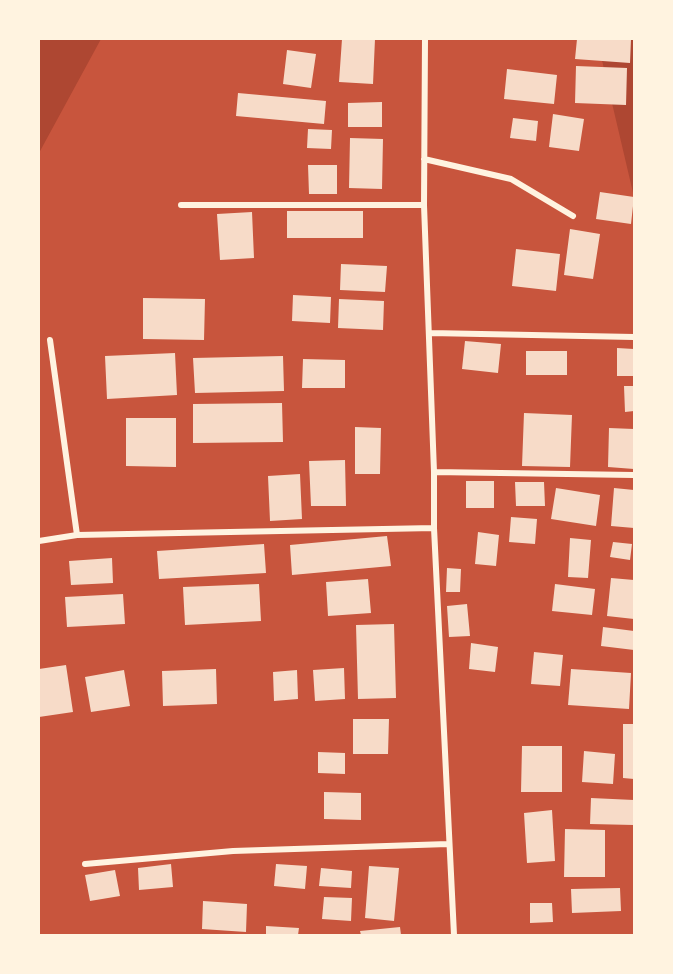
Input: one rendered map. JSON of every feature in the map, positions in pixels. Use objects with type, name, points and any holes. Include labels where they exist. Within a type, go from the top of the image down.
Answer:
[{"type":"street","points":[[425,39],[424,206],[430,333],[434,528],[454,935]]},
{"type":"street","points":[[424,159],[511,179],[573,216]]},
{"type":"street","points":[[181,205],[424,206]]},
{"type":"street","points":[[430,333],[634,336]]},
{"type":"street","points":[[50,340],[77,535]]},
{"type":"street","points":[[434,472],[634,474]]},
{"type":"street","points":[[39,541],[77,535],[434,528]]},
{"type":"street","points":[[85,864],[233,851],[448,844]]},
{"type":"shaded area","points":[[39,39],[101,39],[39,153]]},
{"type":"shaded area","points":[[597,39],[634,39],[634,197]]},
{"type":"building","points":[[342,39],[375,39],[373,84],[339,82]]},
{"type":"building","points":[[577,39],[631,39],[630,63],[575,59]]},
{"type":"building","points":[[287,50],[316,54],[311,88],[283,84]]},
{"type":"building","points":[[576,66],[627,68],[626,105],[575,103]]},
{"type":"building","points":[[507,69],[557,75],[554,104],[504,99]]},
{"type":"building","points":[[238,93],[326,101],[324,124],[236,116]]},
{"type":"building","points":[[382,102],[382,127],[348,127],[348,103]]},
{"type":"building","points":[[553,114],[584,119],[579,151],[549,147]]},
{"type":"building","points":[[513,118],[538,121],[536,141],[510,138]]},
{"type":"building","points":[[308,129],[332,130],[331,149],[307,148]]},
{"type":"building","points":[[350,138],[383,139],[382,189],[349,188]]},
{"type":"building","points":[[308,165],[337,165],[337,194],[309,194]]},
{"type":"building","points":[[600,192],[634,197],[631,224],[596,219]]},
{"type":"building","points":[[287,211],[363,211],[363,238],[287,238]]},
{"type":"building","points":[[252,212],[254,258],[220,260],[217,214]]},
{"type":"building","points":[[570,229],[600,234],[593,279],[564,275]]},
{"type":"building","points":[[516,249],[560,254],[556,291],[512,286]]},
{"type":"building","points":[[341,264],[387,266],[385,292],[340,290]]},
{"type":"building","points":[[293,295],[331,297],[330,323],[292,321]]},
{"type":"building","points":[[143,298],[205,299],[204,340],[143,339]]},
{"type":"building","points":[[339,299],[384,301],[383,330],[338,328]]},
{"type":"building","points":[[465,341],[501,344],[498,373],[462,369]]},
{"type":"building","points":[[617,348],[634,349],[634,376],[617,376]]},
{"type":"building","points":[[526,351],[567,351],[567,375],[526,375]]},
{"type":"building","points":[[175,353],[177,395],[107,399],[105,356]]},
{"type":"building","points":[[283,356],[284,391],[195,393],[193,358]]},
{"type":"building","points":[[303,359],[345,360],[345,388],[302,388]]},
{"type":"building","points":[[624,386],[634,386],[634,411],[625,412]]},
{"type":"building","points":[[282,403],[283,442],[193,443],[193,404]]},
{"type":"building","points":[[524,413],[572,415],[570,467],[522,466]]},
{"type":"building","points":[[126,418],[176,418],[176,467],[126,466]]},
{"type":"building","points":[[355,427],[381,428],[380,474],[355,474]]},
{"type":"building","points":[[609,428],[634,429],[634,469],[608,467]]},
{"type":"building","points":[[345,460],[346,506],[311,506],[309,461]]},
{"type":"building","points":[[300,474],[302,519],[270,521],[268,476]]},
{"type":"building","points":[[466,481],[494,481],[494,508],[466,508]]},
{"type":"building","points":[[515,482],[544,482],[545,506],[516,506]]},
{"type":"building","points":[[556,488],[600,495],[596,526],[551,519]]},
{"type":"building","points":[[614,488],[634,490],[634,528],[611,526]]},
{"type":"building","points":[[511,517],[537,519],[535,544],[509,542]]},
{"type":"building","points":[[478,532],[499,535],[496,566],[475,564]]},
{"type":"building","points":[[387,536],[391,566],[292,575],[290,545]]},
{"type":"building","points":[[570,538],[591,540],[588,578],[568,577]]},
{"type":"building","points":[[613,542],[632,544],[630,560],[610,557]]},
{"type":"building","points":[[264,544],[266,573],[159,579],[157,551]]},
{"type":"building","points":[[112,558],[113,583],[71,585],[69,561]]},
{"type":"building","points":[[447,568],[461,569],[460,592],[446,592]]},
{"type":"building","points":[[611,578],[634,580],[634,619],[607,616]]},
{"type":"building","points":[[368,579],[371,613],[328,616],[326,582]]},
{"type":"building","points":[[259,584],[261,621],[185,625],[183,587]]},
{"type":"building","points":[[555,584],[595,589],[592,615],[552,611]]},
{"type":"building","points":[[123,594],[125,624],[67,627],[65,597]]},
{"type":"building","points":[[467,604],[470,636],[449,637],[447,606]]},
{"type":"building","points":[[394,624],[396,698],[358,699],[356,625]]},
{"type":"building","points":[[603,627],[634,631],[634,650],[601,646]]},
{"type":"building","points":[[471,643],[498,647],[495,672],[469,669]]},
{"type":"building","points":[[534,652],[563,655],[560,686],[531,684]]},
{"type":"building","points":[[66,665],[73,712],[39,717],[39,669]]},
{"type":"building","points":[[344,668],[345,699],[315,701],[313,670]]},
{"type":"building","points":[[216,669],[217,704],[163,706],[162,671]]},
{"type":"building","points":[[571,669],[631,673],[629,709],[568,705]]},
{"type":"building","points":[[124,670],[130,706],[91,712],[85,677]]},
{"type":"building","points":[[297,670],[298,699],[274,701],[273,672]]},
{"type":"building","points":[[353,719],[389,719],[388,754],[353,754]]},
{"type":"building","points":[[623,724],[634,724],[634,779],[623,778]]},
{"type":"building","points":[[522,746],[562,746],[562,792],[521,792]]},
{"type":"building","points":[[584,751],[615,754],[613,784],[582,782]]},
{"type":"building","points":[[318,752],[345,753],[345,774],[318,773]]},
{"type":"building","points":[[324,792],[361,793],[361,820],[324,819]]},
{"type":"building","points":[[591,798],[634,800],[634,825],[590,824]]},
{"type":"building","points":[[552,810],[555,861],[527,863],[524,813]]},
{"type":"building","points":[[565,829],[605,830],[605,877],[564,877]]},
{"type":"building","points":[[171,864],[173,887],[139,890],[138,868]]},
{"type":"building","points":[[276,864],[307,866],[305,889],[274,886]]},
{"type":"building","points":[[369,866],[399,868],[394,921],[365,918]]},
{"type":"building","points":[[321,868],[352,871],[351,888],[319,886]]},
{"type":"building","points":[[115,870],[120,896],[90,901],[85,875]]},
{"type":"building","points":[[620,888],[621,911],[572,913],[571,889]]},
{"type":"building","points":[[324,897],[352,898],[351,921],[322,919]]},
{"type":"building","points":[[203,901],[247,904],[246,932],[202,929]]},
{"type":"building","points":[[530,903],[552,903],[553,922],[530,923]]},
{"type":"building","points":[[266,926],[299,928],[298,935],[266,935]]},
{"type":"building","points":[[400,927],[401,935],[361,935],[360,931]]}]
